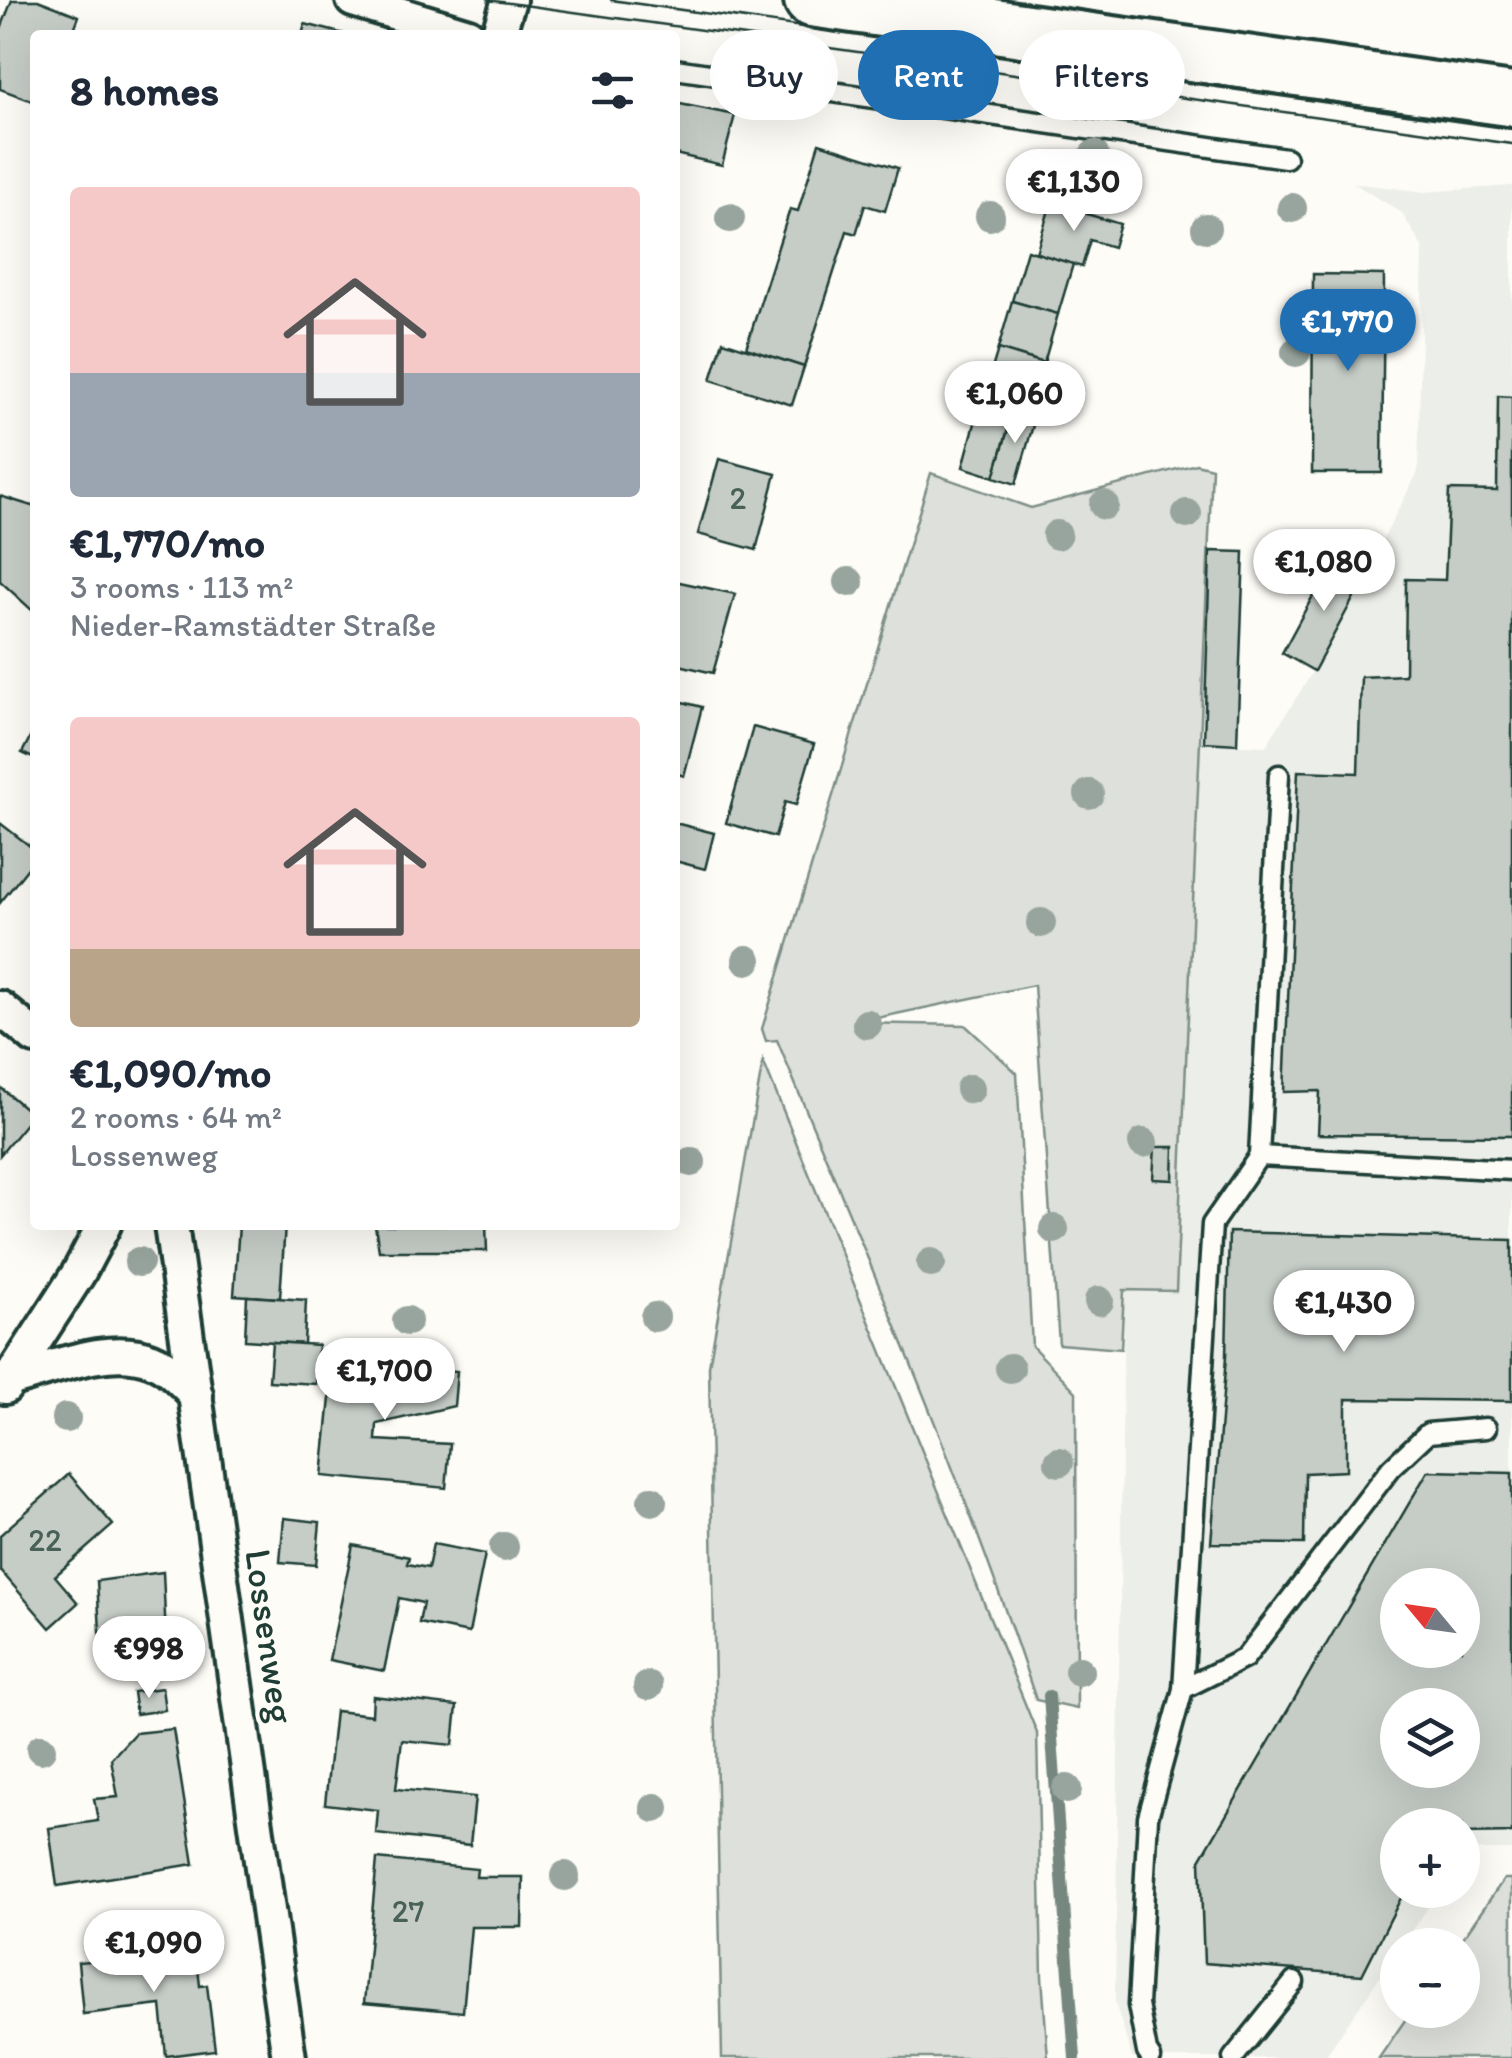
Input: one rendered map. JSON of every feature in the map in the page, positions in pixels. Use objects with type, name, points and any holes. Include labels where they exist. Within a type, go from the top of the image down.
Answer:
[{"type":"main road","points":[[811,0],[1512,100]]},
{"type":"street","points":[[353,0],[452,30]]},
{"type":"street","points":[[500,30],[509,0]]},
{"type":"street","points":[[0,1008],[30,1033]]},
{"type":"street","points":[[6,1386],[101,1230]]},
{"type":"street","name":"Lossenweg","points":[[172,1230],[289,2058]]},
{"type":"street","points":[[6,1386],[87,1359],[123,1354],[152,1360],[176,1374],[196,1395]]},
{"type":"lane","points":[[680,70],[1286,158]]},
{"type":"lane","points":[[1151,2058],[1138,2005],[1148,1817],[1183,1689],[1212,1224],[1260,1156],[1279,775]]},
{"type":"lane","points":[[1260,1156],[1512,1170]]},
{"type":"lane","points":[[1183,1689],[1245,1658],[1391,1468],[1428,1433],[1486,1428]]},
{"type":"lane","points":[[1233,2058],[1294,1982]]},
{"type":"shaded area","points":[[1353,183],[1424,192],[1512,186],[1512,1850],[1480,1850],[1480,1808],[1380,1808],[1380,1908],[1428,1908],[1414,1928],[1380,1928],[1380,1977],[1324,2058],[1132,2058],[1115,2002],[1124,1290],[1176,1290],[1200,743],[1266,746],[1315,668],[1418,472],[1423,248],[1401,212]]},
{"type":"shaded area","points":[[1196,464],[1212,468],[1176,1291],[1124,1290],[1121,1349],[1059,1344],[1034,985],[853,1023],[965,1025],[1017,1073],[1032,1346],[1076,1392],[1077,1709],[1036,1700],[977,1533],[879,1285],[777,1040],[766,1041],[762,1029],[931,473],[1031,508]]},
{"type":"shaded area","points":[[763,1061],[1037,1733],[1042,1977],[1048,2058],[722,2058],[709,1366]]},
{"type":"shaded area","points":[[1504,1879],[1512,1879],[1512,2058],[1379,2058],[1400,2028],[1480,2028],[1480,1928],[1470,1928]]},
{"type":"building","points":[[12,0],[38,0],[79,16],[74,30],[30,30],[30,100],[0,89],[0,31]]},
{"type":"building","points":[[305,24],[328,30],[303,30]]},
{"type":"building","points":[[680,104],[710,110],[710,120],[734,120],[722,165],[680,155]]},
{"type":"building","points":[[819,143],[898,168],[885,211],[865,205],[856,234],[847,231],[804,367],[746,348],[790,209],[798,211]]},
{"type":"building","points":[[1051,203],[1120,224],[1113,247],[1090,240],[1082,267],[1036,253]]},
{"type":"building","points":[[1027,250],[1073,264],[1058,314],[1012,301]]},
{"type":"building","points":[[1313,274],[1384,275],[1382,473],[1312,473]]},
{"type":"building","points":[[1012,301],[1058,314],[1044,363],[998,349]]},
{"type":"building","points":[[723,341],[804,367],[792,405],[711,380]]},
{"type":"building","points":[[998,349],[1044,363],[1029,413],[983,399]]},
{"type":"building","points":[[1498,396],[1512,397],[1512,1136],[1318,1134],[1320,1091],[1284,1092],[1298,771],[1358,773],[1361,677],[1405,675],[1406,579],[1445,580],[1449,490],[1497,491]]},
{"type":"building","points":[[983,399],[1014,409],[1009,425],[977,416]]},
{"type":"building","points":[[1014,409],[1036,415],[1016,484],[994,477]]},
{"type":"building","points":[[977,416],[1009,425],[994,477],[963,467]]},
{"type":"building","points":[[719,459],[776,474],[756,550],[698,534]]},
{"type":"building","points":[[0,496],[30,505],[30,608],[0,581]]},
{"type":"building","points":[[1210,551],[1244,552],[1237,744],[1204,742]]},
{"type":"building","points":[[1334,557],[1366,575],[1314,671],[1282,653]]},
{"type":"building","points":[[680,582],[735,594],[713,673],[680,665]]},
{"type":"building","points":[[680,701],[702,707],[684,776],[680,775]]},
{"type":"building","points":[[753,727],[814,744],[796,805],[785,802],[775,837],[726,823]]},
{"type":"building","points":[[30,738],[30,757],[22,753]]},
{"type":"building","points":[[0,823],[30,846],[30,865],[0,903]]},
{"type":"building","points":[[680,824],[714,833],[705,869],[680,862]]},
{"type":"building","points":[[0,1087],[30,1112],[30,1119],[0,1155]]},
{"type":"building","points":[[1155,1147],[1174,1147],[1173,1180],[1153,1179]]},
{"type":"building","points":[[239,1230],[285,1230],[280,1298],[234,1295]]},
{"type":"building","points":[[376,1230],[486,1230],[487,1251],[379,1251]]},
{"type":"building","points":[[1229,1232],[1512,1240],[1512,1401],[1346,1399],[1346,1471],[1305,1473],[1304,1544],[1211,1543],[1226,1357]]},
{"type":"building","points":[[247,1296],[306,1300],[304,1344],[245,1340]]},
{"type":"building","points":[[272,1342],[318,1345],[316,1384],[269,1381]]},
{"type":"building","points":[[334,1359],[457,1371],[454,1406],[377,1424],[376,1440],[450,1444],[446,1488],[322,1476]]},
{"type":"building","points":[[1428,1471],[1512,1473],[1512,1833],[1480,1834],[1480,1808],[1380,1808],[1380,1908],[1396,1908],[1386,1928],[1380,1928],[1380,1939],[1362,1975],[1204,1963],[1200,1860]]},
{"type":"building","points":[[69,1474],[113,1525],[55,1576],[78,1603],[50,1628],[0,1570],[0,1535]]},
{"type":"building","points":[[284,1518],[320,1522],[316,1565],[280,1562]]},
{"type":"building","points":[[433,1544],[485,1554],[469,1633],[419,1623],[423,1603],[399,1598],[384,1671],[329,1660],[353,1545],[409,1557],[407,1564],[428,1568]]},
{"type":"building","points":[[163,1572],[167,1660],[102,1664],[97,1581]]},
{"type":"building","points":[[162,1688],[165,1710],[136,1714],[133,1692]]},
{"type":"building","points":[[373,1696],[457,1706],[453,1745],[402,1740],[396,1789],[475,1797],[470,1845],[376,1834],[378,1810],[325,1804],[335,1711],[372,1715]]},
{"type":"building","points":[[173,1729],[194,1864],[57,1886],[49,1828],[98,1821],[94,1799],[118,1797],[111,1759],[135,1733]]},
{"type":"building","points":[[377,1859],[477,1869],[476,1877],[523,1877],[522,1927],[471,1927],[463,2012],[364,2003]]},
{"type":"building","points":[[196,1950],[200,1986],[207,1985],[215,2050],[166,2056],[161,2005],[83,2014],[78,1962]]},
{"type":"waterway","points":[[1049,1696],[1075,2058]]},
{"type":"tram line","points":[[488,0],[1512,144]]},
{"type":"tram line","points":[[611,0],[1512,127]]}]
